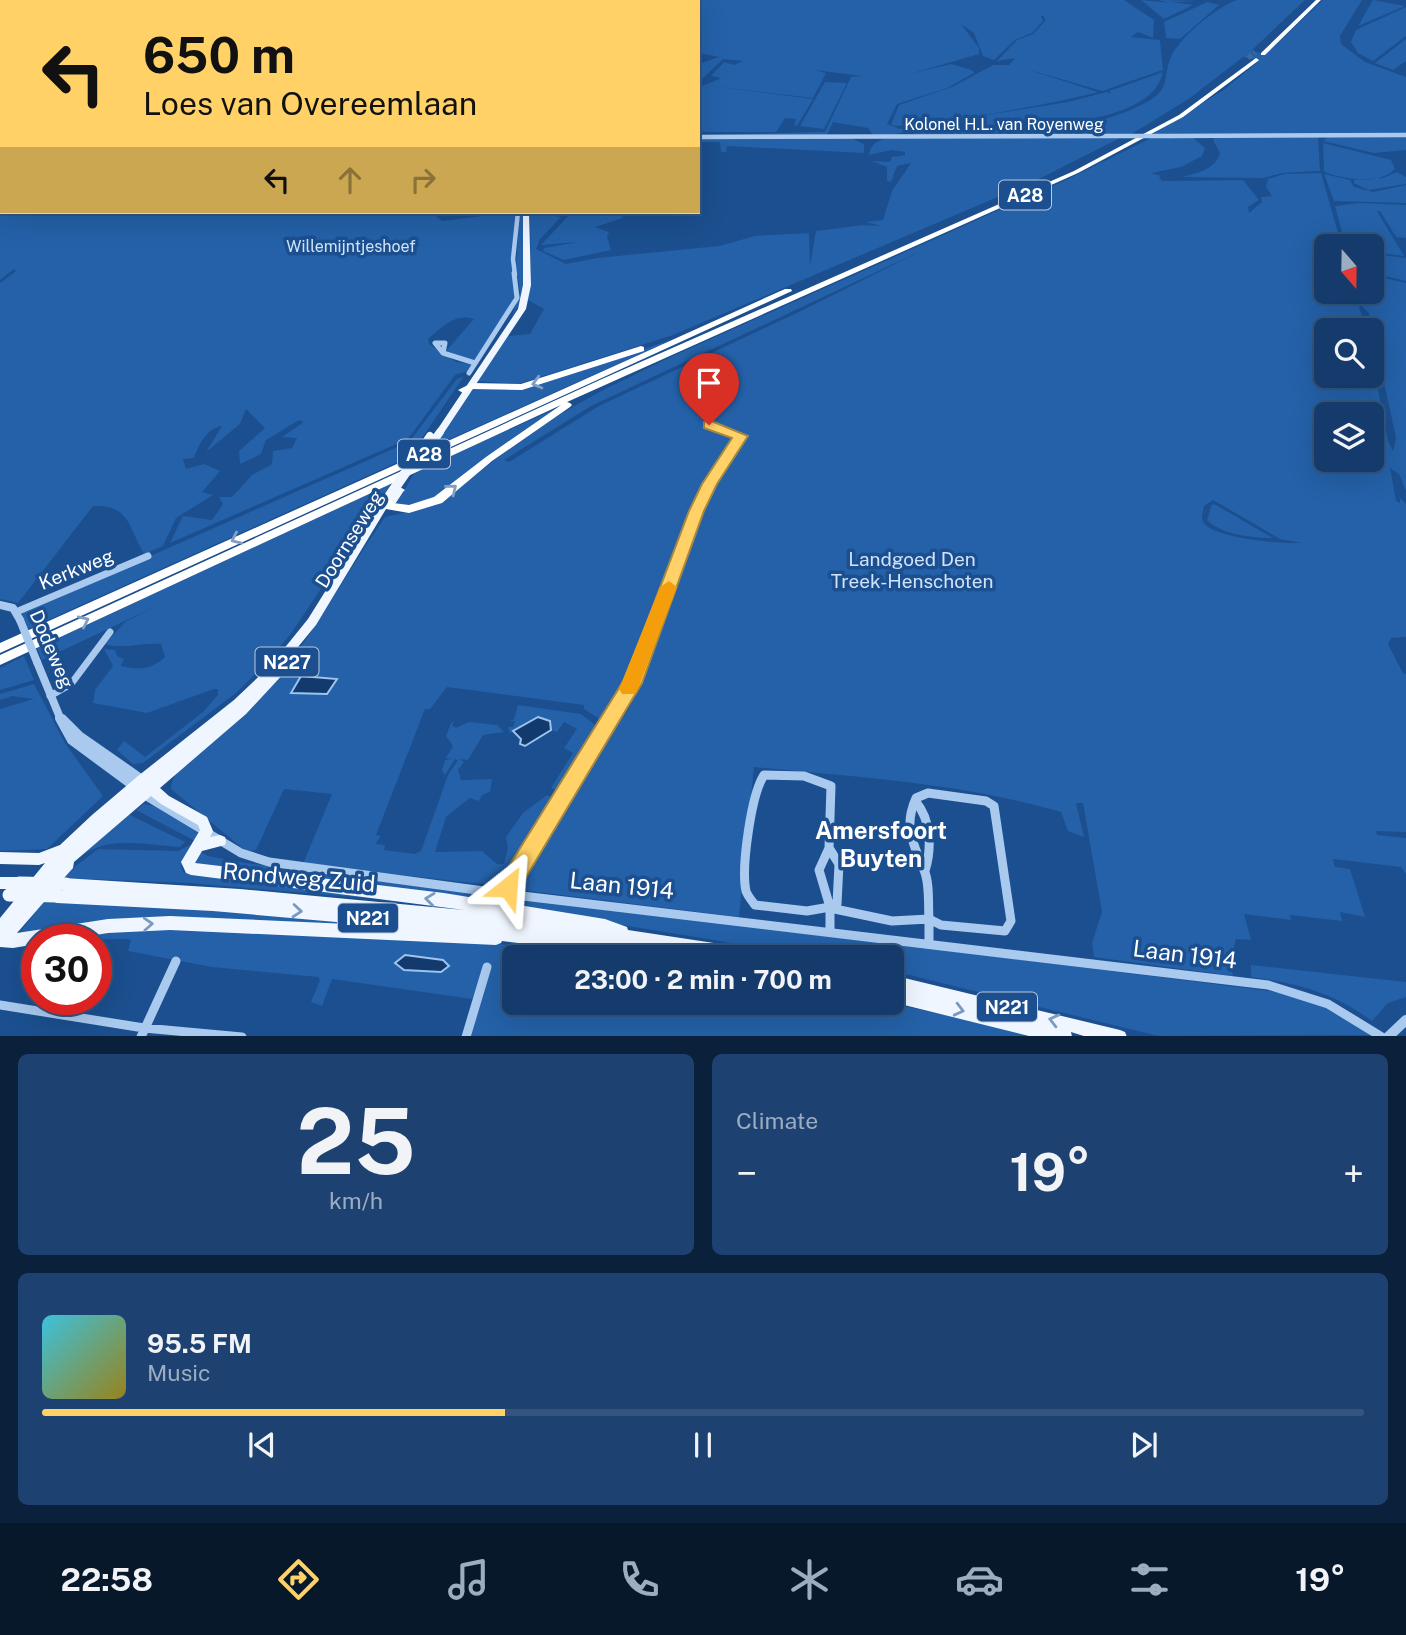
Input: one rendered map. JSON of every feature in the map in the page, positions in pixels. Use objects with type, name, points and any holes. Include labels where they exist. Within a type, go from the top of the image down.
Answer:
[{"type":"highway","name":"A28","points":[[0,648],[745,310],[1100,153],[1190,102],[1255,56],[1310,0]]},
{"type":"highway","name":"A28","points":[[0,660],[605,382],[1086,167],[1181,116],[1319,0]]},
{"type":"highway","name":"A28","points":[[472,383],[514,388],[550,380],[745,310]]},
{"type":"highway","name":"A28","points":[[389,501],[409,509],[438,500],[524,433],[605,382]]},
{"type":"main road","name":"Doornseweg","points":[[143,787],[242,711],[275,677],[317,622],[389,501],[522,309],[528,273],[526,214]]},
{"type":"main road","name":"Doornseweg","points":[[472,383],[523,297],[528,273]]},
{"type":"main road","name":"Doornseweg","points":[[389,501],[400,490],[435,434]]},
{"type":"main road","name":"Laan 1914","points":[[143,787],[203,821],[207,831]]},
{"type":"main road","name":"N227","points":[[44,878],[87,842],[143,787]]},
{"type":"main road","name":"N227","points":[[0,939],[4,925],[65,849],[143,787]]},
{"type":"main road","name":"N221","points":[[207,831],[188,862],[191,869],[497,908],[605,926],[641,939]]},
{"type":"main road","points":[[200,846],[220,841]]},
{"type":"main road","name":"N227","points":[[0,939],[15,926],[87,842]]},
{"type":"main road","points":[[0,858],[40,859],[65,849]]},
{"type":"main road","name":"Rondweg Zuid","points":[[0,883],[290,911],[594,945]]},
{"type":"main road","name":"Rondweg Zuid","points":[[5,895],[62,890],[358,905],[681,945]]},
{"type":"main road","name":"N221","points":[[0,939],[13,941],[108,926],[170,923],[467,938],[539,937]]},
{"type":"main road","name":"N221","points":[[904,985],[1116,1036]]},
{"type":"main road","name":"N221","points":[[904,998],[1061,1036]]},
{"type":"street","name":"Kolonel H.L. van Royenweg","points":[[700,136],[1406,135]]},
{"type":"street","name":"Doornseweg","points":[[472,383],[475,363],[517,298],[513,259],[518,214]]},
{"type":"street","points":[[443,353],[475,363]]},
{"type":"street","points":[[506,894],[522,860],[635,678],[696,511],[741,436],[709,425]]},
{"type":"street","name":"Kerkweg","points":[[18,616],[148,556]]},
{"type":"street","name":"Dodeweg","points":[[0,605],[18,616],[50,696],[76,744],[143,787]]},
{"type":"street","points":[[50,696],[71,684],[110,632]]},
{"type":"street","points":[[829,848],[836,856],[840,872],[836,904],[830,908],[814,912],[755,905],[749,899],[746,892],[754,807],[757,788],[764,775],[804,776],[831,786],[829,848],[820,860],[820,876],[830,908],[830,932]]},
{"type":"street","points":[[830,908],[866,917],[918,922],[929,919],[941,925],[985,932],[1005,931],[1011,921],[994,806],[986,801],[928,793],[916,798],[911,809],[910,834],[914,852],[925,871]]},
{"type":"street","points":[[916,802],[922,808],[927,835],[928,862],[925,871],[929,944]]},
{"type":"street","name":"Laan 1914","points":[[207,831],[241,853],[270,862],[506,894],[1289,989],[1324,999],[1346,1010],[1381,1036]]},
{"type":"street","points":[[142,1032],[176,961]]},
{"type":"street","points":[[466,1036],[487,967]]},
{"type":"street","points":[[0,1005],[142,1032],[222,1036]]},
{"type":"street","points":[[1389,1036],[1406,1020]]},
{"type":"green space","points":[[700,0],[1124,0],[1154,20],[1153,38],[1138,32],[1131,37],[1160,40],[1163,70],[1102,91],[1023,68],[1098,92],[1025,108],[939,122],[942,124],[891,135],[873,135],[868,128],[833,122],[827,135],[700,135],[825,132],[851,77],[862,76],[814,70],[826,73],[813,98],[710,86],[813,99],[797,126],[794,125],[796,119],[785,118],[776,132],[700,132],[700,87],[721,78],[711,76],[724,62],[734,65],[743,61],[723,59],[700,81],[700,63],[719,57],[700,53]],"holes":[[[1041,16],[1044,16],[1045,21],[1033,34],[1017,40],[997,61],[1015,58],[1009,65],[993,65],[954,86],[899,105],[891,125],[926,124],[900,129],[887,124],[897,104],[947,88],[974,73],[951,64],[910,74],[979,54],[979,48],[961,24],[974,33],[983,56],[994,60],[1015,40],[1032,33],[1043,21]]]},
{"type":"green space","points":[[1141,0],[1170,3],[1158,0],[1202,1],[1171,2],[1193,5],[1164,19]]},
{"type":"green space","points":[[1237,0],[1305,0],[1251,51],[1266,54],[1323,0],[1362,0],[1340,36],[1341,44],[1365,62],[1406,77],[1406,134],[1153,134],[1225,89],[1259,61],[1243,57],[1190,98],[1130,135],[912,134],[958,126],[1061,128],[1088,124],[1128,111],[1158,95],[1172,55],[1191,31]]},
{"type":"green space","points":[[1373,0],[1405,6],[1358,26]]},
{"type":"green space","points":[[1207,2],[1219,5],[1180,39],[1166,38],[1164,22]]},
{"type":"green space","points":[[1406,7],[1406,36],[1373,61],[1358,53],[1351,42],[1356,30]]},
{"type":"green space","points":[[1406,39],[1406,61],[1393,70],[1375,63]]},
{"type":"green space","points":[[1163,72],[1152,92],[1131,107],[1102,116],[1033,125],[948,121],[1068,102],[1106,92],[1111,94],[1109,91]]},
{"type":"green space","points":[[825,82],[847,83],[824,129],[800,126]]},
{"type":"green space","points":[[1406,136],[1406,150],[1374,153],[1323,141],[1328,137]]},
{"type":"green space","points":[[848,137],[864,144],[864,153],[727,146],[726,152],[721,152],[720,142],[700,142],[700,138]]},
{"type":"green space","points":[[896,137],[1120,138],[1033,182],[673,335],[518,384],[476,381],[507,336],[530,334],[544,309],[528,300],[531,275],[530,214],[561,217],[540,239],[536,249],[566,264],[597,258],[719,246],[755,236],[809,233],[810,266],[816,231],[863,225],[881,226],[866,222],[883,220],[892,191],[911,163],[897,166],[891,182],[887,181],[887,167],[872,161],[890,162],[892,157],[905,155],[905,152],[891,150],[869,155],[875,143]]},
{"type":"green space","name":"Landgoed Den Treek-Henschoten","points":[[1192,137],[1205,148],[1202,156],[1181,167],[1151,173],[1161,176],[1159,177],[1162,181],[1243,180],[1259,200],[1248,207],[1249,213],[1262,202],[1261,197],[1272,196],[1266,187],[1268,179],[1284,174],[1321,173],[1338,234],[1314,234],[1314,304],[1358,304],[1362,318],[1314,318],[1314,388],[1378,388],[1380,402],[1314,402],[1314,472],[1384,472],[1384,420],[1393,451],[1396,438],[1384,382],[1384,318],[1370,318],[1362,304],[1384,304],[1384,278],[1406,283],[1406,491],[1399,474],[1390,468],[1396,501],[1400,503],[1400,498],[1406,504],[1406,637],[1391,638],[1388,644],[1406,674],[1406,832],[1376,831],[1377,835],[1406,838],[1406,874],[1401,867],[1333,859],[1335,867],[1350,869],[1365,917],[1340,912],[1342,921],[1290,915],[1291,920],[1244,914],[1251,940],[1236,939],[1230,963],[1233,976],[1094,957],[1092,943],[1102,912],[1083,803],[1076,803],[1084,837],[1068,831],[1061,812],[1023,802],[909,782],[754,767],[739,917],[521,890],[515,881],[517,874],[607,730],[616,725],[632,703],[654,636],[656,638],[661,627],[700,509],[674,570],[671,568],[635,671],[615,708],[604,722],[584,709],[584,705],[447,687],[430,709],[425,709],[376,835],[381,836],[375,844],[385,845],[384,850],[415,854],[421,851],[448,775],[458,760],[455,759],[445,775],[442,770],[445,760],[452,759],[446,758],[453,746],[446,736],[451,723],[454,721],[452,725],[456,728],[469,722],[497,725],[504,732],[483,735],[468,760],[460,759],[464,762],[458,770],[461,780],[492,779],[490,792],[482,795],[479,801],[470,798],[446,817],[435,852],[482,851],[497,864],[504,864],[508,848],[506,837],[523,813],[547,795],[557,800],[500,886],[303,864],[332,794],[284,789],[256,850],[246,851],[171,789],[176,774],[182,767],[247,712],[292,660],[385,517],[437,505],[537,427],[605,389],[1064,181],[1151,138]],"holes":[[[919,252],[599,406],[509,462],[504,460],[591,406]],[[1213,500],[1280,539],[1302,543],[1280,543],[1220,533],[1203,522],[1204,506]]]},
{"type":"green space","points":[[1215,137],[1318,137],[1320,171],[1282,173],[1263,178],[1182,177],[1205,170],[1218,159],[1220,153],[1213,140]]},
{"type":"green space","points":[[1323,143],[1391,160],[1395,169],[1380,178],[1362,180],[1327,173],[1324,171]]},
{"type":"green space","points":[[1397,172],[1406,177],[1406,184],[1368,190],[1354,183],[1354,180],[1383,178]]},
{"type":"green space","points":[[1324,174],[1350,180],[1354,187],[1373,192],[1406,185],[1406,203],[1334,201]]},
{"type":"green space","points":[[1358,203],[1406,205],[1406,238],[1396,237],[1380,211],[1377,211],[1404,256],[1384,254],[1384,234],[1343,234],[1335,206]]},
{"type":"green space","name":"Willemijntjeshoef","points":[[0,214],[433,214],[442,221],[516,214],[513,251],[516,292],[510,308],[473,362],[446,351],[474,319],[455,320],[428,339],[429,344],[456,362],[472,364],[467,371],[455,375],[408,439],[170,543],[183,516],[212,520],[223,504],[219,497],[232,497],[252,475],[272,464],[273,451],[292,448],[297,438],[282,437],[304,422],[299,420],[266,440],[261,454],[240,464],[239,451],[265,428],[246,409],[240,424],[206,452],[222,426],[208,433],[194,458],[183,459],[186,469],[204,464],[220,471],[202,492],[213,495],[176,518],[163,546],[144,554],[131,526],[121,513],[114,509],[93,506],[18,603],[0,599],[0,283],[16,271],[14,269],[0,280]]},
{"type":"green space","points":[[520,214],[525,214],[525,280],[519,305],[512,316],[520,292],[516,266]]},
{"type":"green space","points":[[570,214],[620,214],[623,218],[595,227],[609,232],[607,237],[611,250],[564,260],[543,251],[544,248],[578,242],[541,245]]},
{"type":"green space","points":[[1384,255],[1406,258],[1406,281],[1384,276]]},
{"type":"green space","points":[[674,339],[432,447],[473,387],[505,390],[530,386]]},
{"type":"green space","points":[[464,376],[409,457],[28,629],[21,613],[409,442],[457,379]]},
{"type":"green space","points":[[564,405],[491,454],[436,500],[409,506],[396,504],[415,472]]},
{"type":"green space","points":[[391,484],[290,635],[263,666],[236,693],[143,763],[133,764],[117,750],[124,741],[145,757],[203,712],[218,695],[218,689],[214,689],[147,713],[93,703],[95,690],[113,666],[104,649],[115,650],[117,656],[124,659],[121,666],[134,668],[150,667],[165,657],[161,644],[105,644],[125,622],[159,605],[42,660],[37,648]]},
{"type":"green space","points":[[1212,504],[1273,538],[1238,535],[1213,525],[1207,520]]},
{"type":"green space","points":[[24,656],[34,680],[0,690],[0,668]]},
{"type":"green space","points":[[34,684],[65,743],[103,796],[47,849],[0,851],[0,709],[34,699],[12,696],[0,700],[0,694]]},
{"type":"green space","points":[[518,705],[581,714],[600,729],[562,793],[551,788],[573,753],[564,748],[577,729],[564,722],[557,732],[551,730],[551,723],[542,717],[533,719],[510,733],[508,727],[513,727],[515,721],[510,721],[514,719]]},
{"type":"green space","points":[[144,804],[155,806],[200,834],[197,842],[136,810]]},
{"type":"green space","points":[[128,814],[185,842],[180,847],[139,843],[113,844],[89,851],[77,859]]},
{"type":"green space","points":[[190,845],[193,847],[181,866],[183,872],[190,875],[449,905],[189,883],[60,878],[98,849],[178,851]]},
{"type":"green space","points":[[199,851],[208,856],[246,863],[902,945],[745,945],[567,916],[196,865],[194,861]]},
{"type":"green space","points":[[66,901],[211,909],[413,927],[213,920],[112,929],[112,924],[26,924],[43,903]]},
{"type":"green space","points":[[146,927],[446,938],[507,945],[502,945],[502,1015],[904,1015],[904,1006],[1039,1036],[471,1036],[479,1000],[492,967],[486,963],[472,999],[332,979],[322,1006],[311,1002],[320,980],[318,977],[212,967],[128,951],[131,940],[112,939],[112,932]]},
{"type":"green space","points":[[904,945],[1278,992],[1321,1001],[1370,1035],[1158,1036],[904,974]]},
{"type":"green space","points":[[1251,965],[1406,982],[1406,997],[1388,1003],[1372,1021],[1329,996],[1284,982],[1251,977]]},
{"type":"shaded area","points":[[301,676],[337,679],[327,694],[291,693]]},
{"type":"shaded area","points":[[538,717],[550,721],[551,730],[525,746],[520,744],[521,739],[513,731]]},
{"type":"shaded area","points":[[405,955],[443,960],[449,966],[441,972],[404,970],[395,963]]},
{"type":"tunnel","points":[[1248,58],[1255,52]]},
{"type":"slow traffic","points":[[629,689],[669,587]]},
{"type":"district","name":"Amersfoort Buyten","points":[[881,844]]},
{"type":"route","points":[[508,887],[635,678],[696,511],[741,436],[738,432],[709,425]]}]
